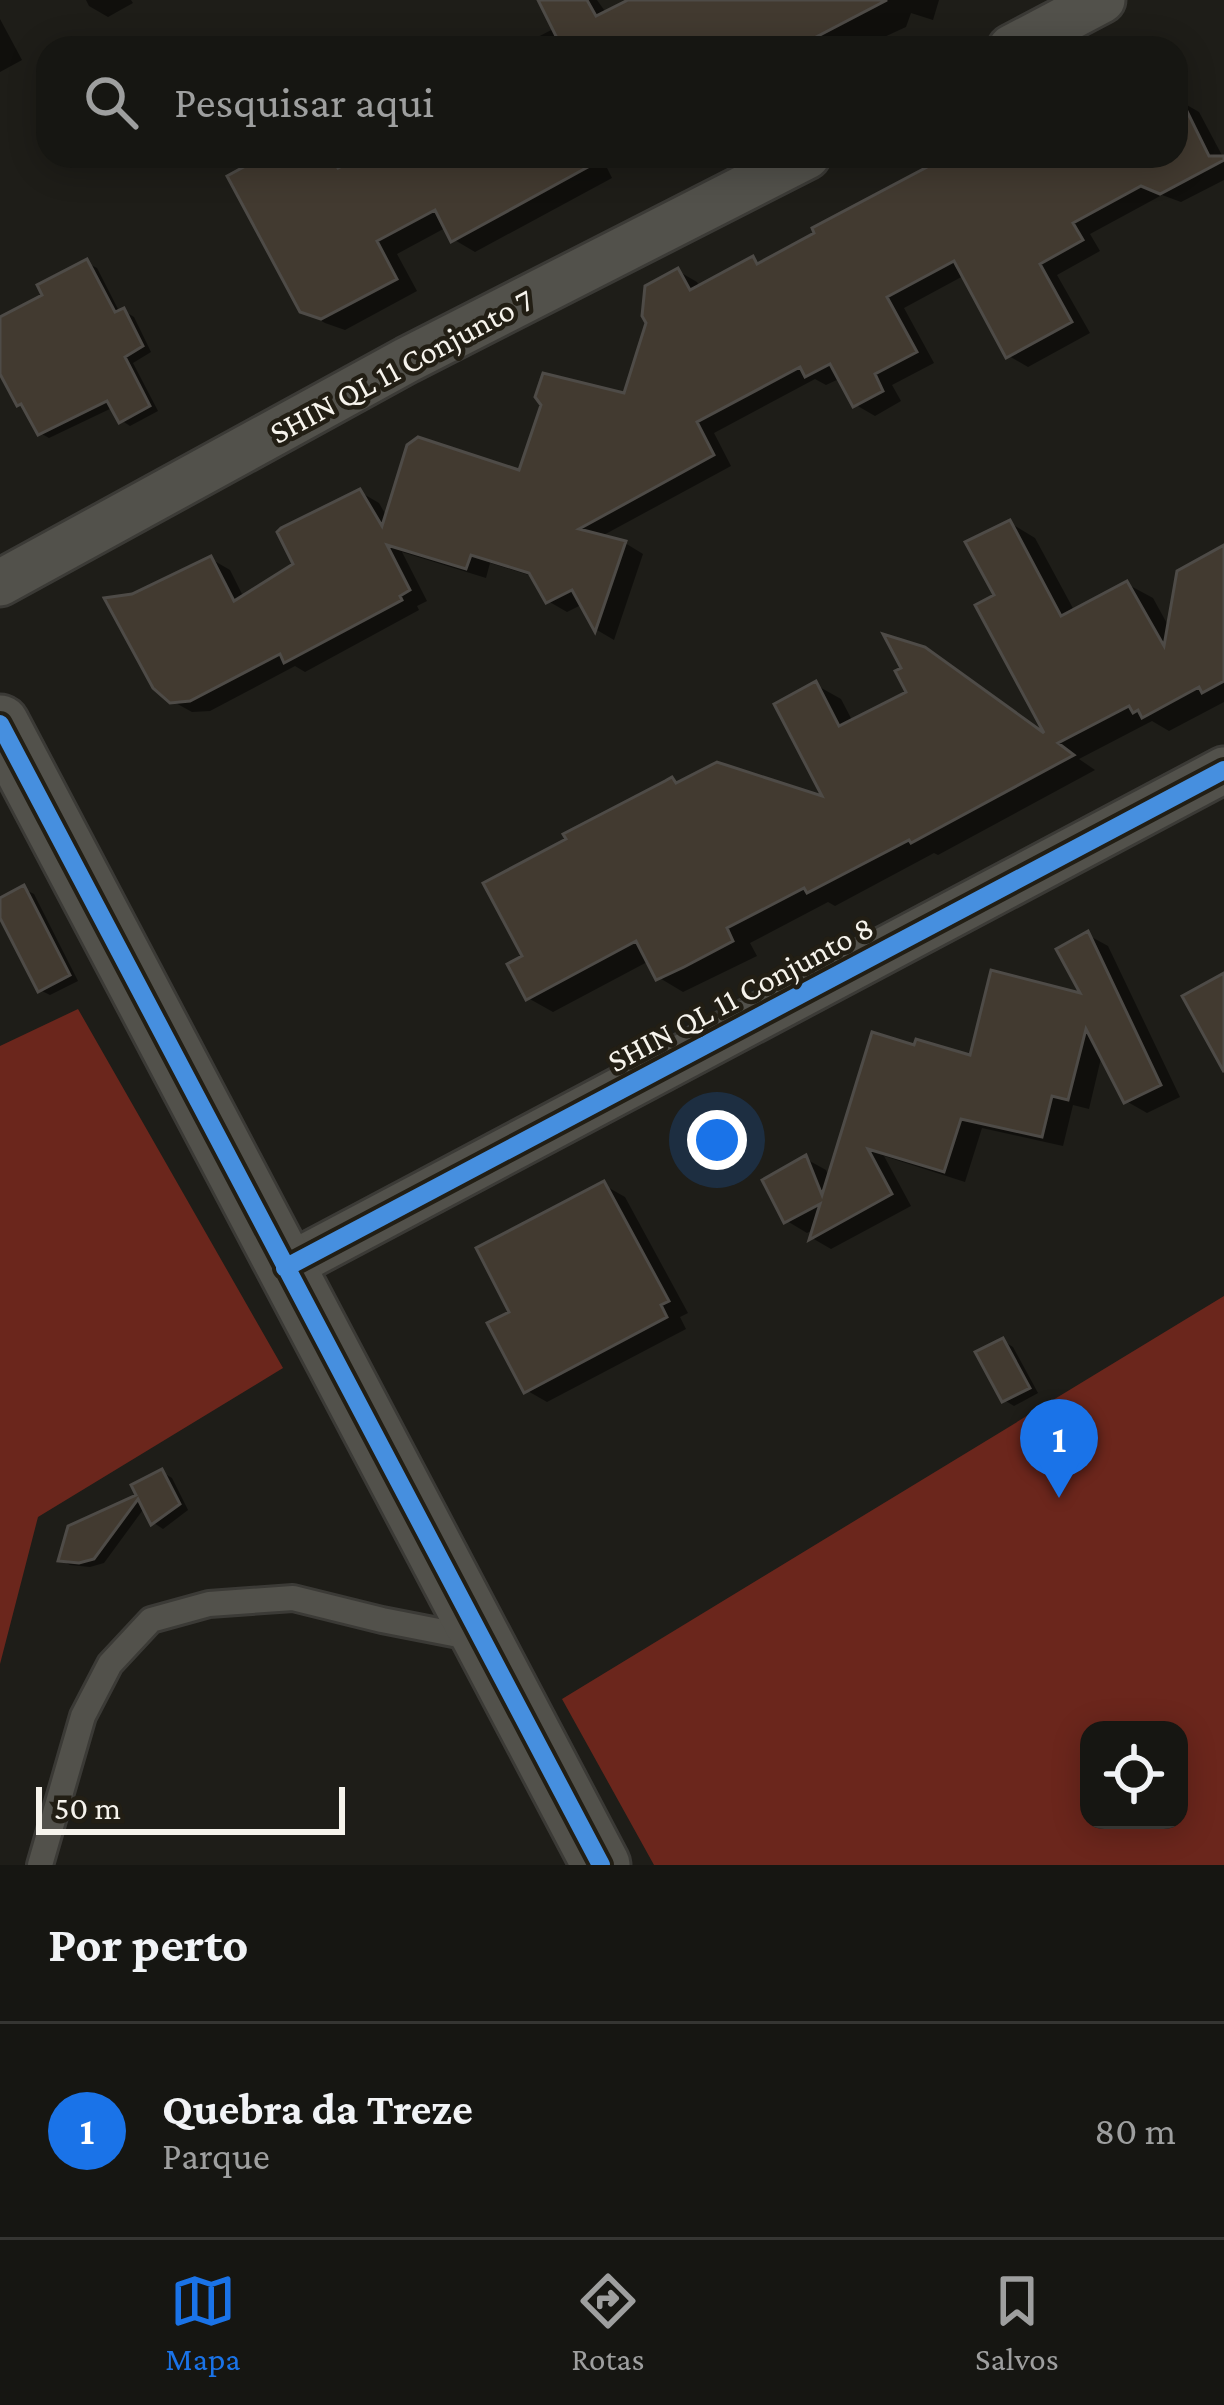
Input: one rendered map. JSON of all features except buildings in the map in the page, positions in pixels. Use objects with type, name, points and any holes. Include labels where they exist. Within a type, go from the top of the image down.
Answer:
[{"type":"street","points":[[1034,36],[1102,0]]},
{"type":"street","name":"SHIN QL 11 Conjunto 7","points":[[0,583],[407,360],[783,168]]},
{"type":"street","points":[[0,724],[601,1865]]},
{"type":"street","name":"SHIN QL 11 Conjunto 8","points":[[285,1268],[1224,770]]},
{"type":"lane","points":[[40,1865],[83,1716],[110,1664],[151,1621],[209,1604],[293,1598],[482,1639]]},
{"type":"shaded area","points":[[78,1009],[283,1368],[38,1517],[0,1664],[0,1046]]},
{"type":"shaded area","points":[[1224,1296],[1224,1865],[654,1865],[562,1699]]},
{"type":"cycle path","points":[[0,724],[601,1865]]},
{"type":"cycle path","points":[[285,1268],[1224,770]]},
{"type":"place","name":"Quebra da Treze","points":[[1059,1498]]}]
